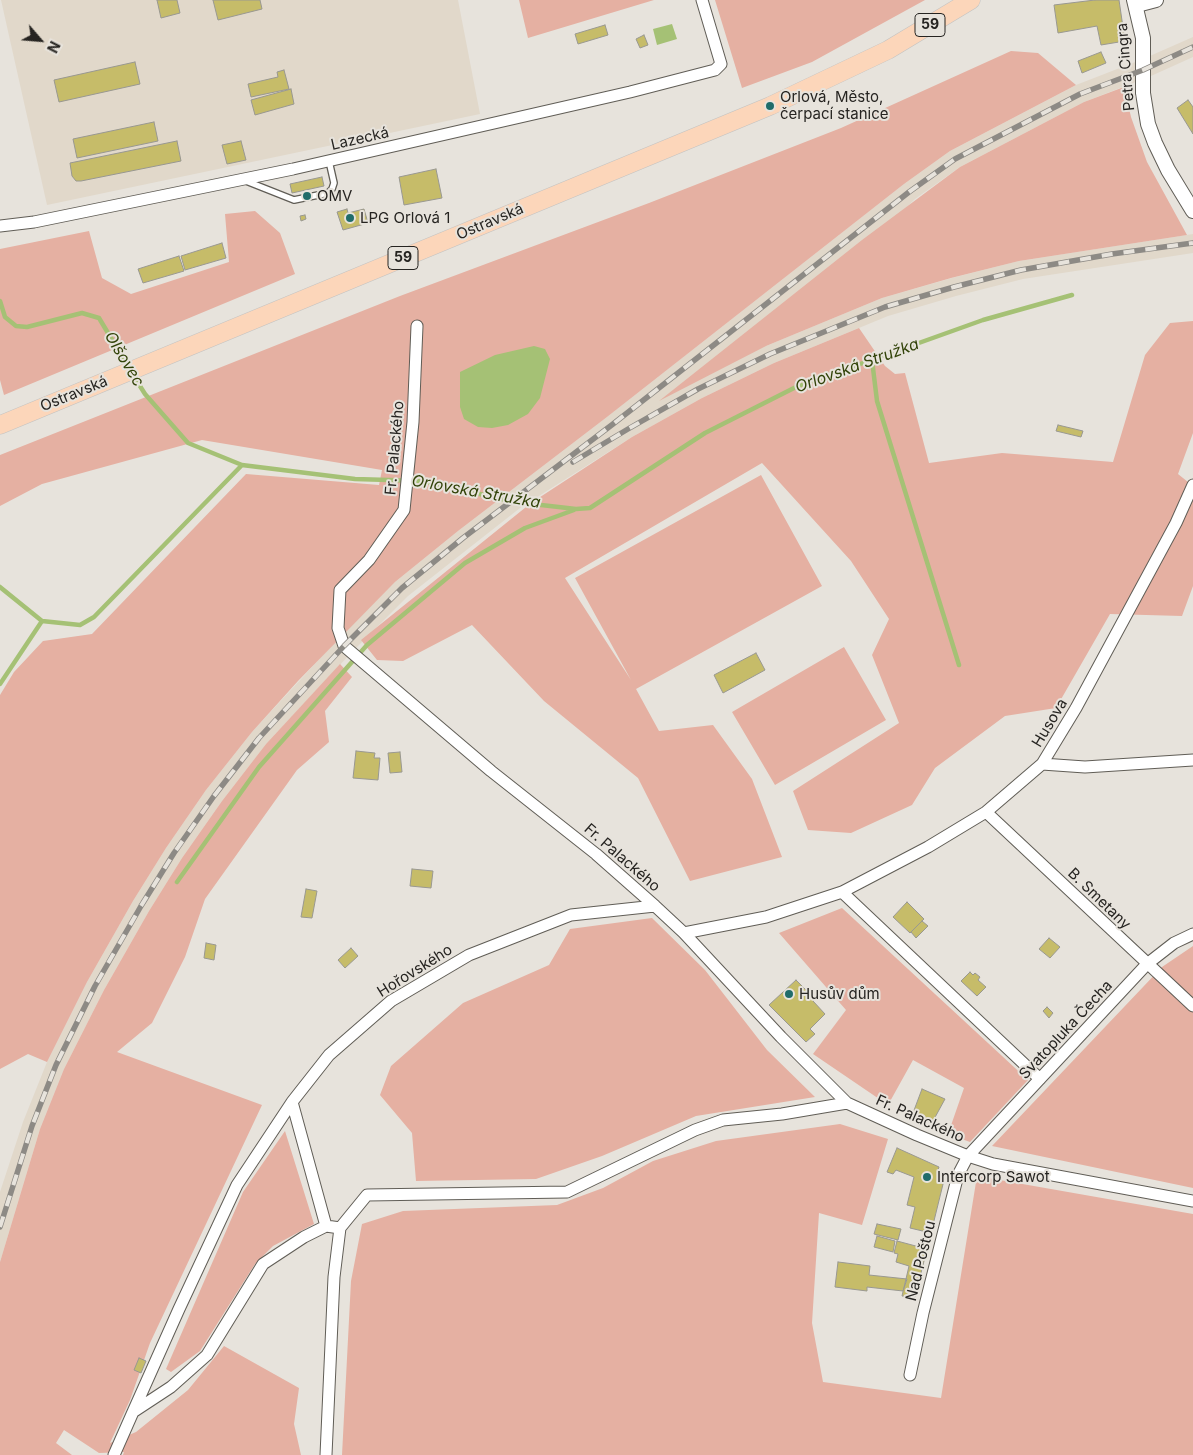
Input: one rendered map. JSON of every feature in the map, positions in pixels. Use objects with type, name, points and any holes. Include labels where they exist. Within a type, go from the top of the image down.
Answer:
[{"type":"main road","name":"Ostravská","points":[[0,425],[770,106],[888,50],[971,0]]},
{"type":"street","name":"Lazecká","points":[[0,226],[34,222],[244,180],[630,92],[715,70],[721,64],[702,0]]},
{"type":"street","points":[[1135,3],[1156,0]]},
{"type":"street","name":"Petra Cingra","points":[[1135,3],[1143,38],[1143,93],[1148,124],[1168,170],[1193,211]]},
{"type":"street","name":"Fr. Palackého","points":[[417,326],[413,422],[404,510],[369,560],[340,590],[338,628],[344,646],[491,771],[596,854],[655,906],[684,933],[781,1037],[847,1103],[968,1156],[1017,1169],[1193,1201]]},
{"type":"street","name":"Husova","points":[[684,933],[766,917],[842,892],[928,847],[986,812],[1042,764],[1076,708],[1176,524],[1193,485]]},
{"type":"street","points":[[1042,764],[1085,767],[1193,760]]},
{"type":"street","name":"B. Smetany","points":[[986,812],[1193,1006]]},
{"type":"street","points":[[842,892],[1040,1079]]},
{"type":"street","name":"Hořovského","points":[[134,1412],[179,1309],[237,1185],[292,1102],[330,1055],[391,1001],[469,955],[571,915],[655,906]]},
{"type":"street","name":"Svatopluka Čecha","points":[[968,1156],[1147,964],[1174,943],[1193,934]]},
{"type":"street","points":[[292,1102],[326,1226]]},
{"type":"street","points":[[326,1455],[334,1277],[340,1228],[367,1195],[567,1192],[695,1130],[723,1120],[782,1114],[847,1103]]},
{"type":"street","name":"Nad Poštou","points":[[910,1375],[923,1313],[958,1175],[968,1156]]},
{"type":"street","points":[[114,1455],[134,1412],[171,1387],[207,1355],[263,1264],[304,1237],[326,1226],[340,1228]]},
{"type":"lane","points":[[244,180],[294,200],[328,192],[332,189],[334,183],[329,161]]},
{"type":"shaded area","points":[[1,0],[458,0],[480,114],[47,205]]},
{"type":"shaded area","points":[[519,0],[654,0],[528,38]]},
{"type":"shaded area","points":[[715,0],[925,0],[812,62],[742,88]]},
{"type":"shaded area","points":[[672,24],[677,39],[657,45],[653,29]]},
{"type":"shaded area","points":[[1193,37],[1193,57],[1151,76],[1084,102],[960,167],[915,199],[766,346],[882,298],[1019,261],[1193,234],[1193,253],[1023,279],[956,296],[888,316],[774,363],[702,398],[632,437],[520,508],[408,596],[351,653],[266,744],[222,801],[182,858],[149,911],[104,990],[64,1069],[40,1129],[0,1262],[0,1192],[23,1122],[47,1062],[87,982],[133,901],[166,848],[206,790],[252,732],[337,640],[395,582],[458,531],[607,417],[904,184],[950,151],[1076,85]]},
{"type":"shaded area","points":[[1011,51],[1038,53],[1076,85],[950,151],[904,184],[395,582],[298,681],[252,732],[206,790],[166,848],[133,901],[87,982],[47,1062],[28,1054],[0,1069],[0,695],[14,672],[43,641],[92,634],[246,474],[379,485],[382,470],[202,440],[42,484],[0,506],[0,455],[400,296],[649,203],[841,128]]},
{"type":"shaded area","points":[[1124,87],[1131,117],[1147,162],[1187,235],[1019,261],[882,298],[766,346],[659,401],[862,240],[960,167],[1084,102]]},
{"type":"shaded area","points":[[255,211],[280,233],[295,274],[4,395],[0,380],[0,249],[89,231],[102,278],[131,294],[229,262],[225,214]]},
{"type":"shaded area","points":[[1193,321],[1193,433],[1178,474],[1193,486],[1193,586],[1182,616],[1110,614],[1056,708],[1005,716],[935,768],[912,805],[851,833],[808,830],[793,791],[899,723],[872,655],[889,619],[851,561],[762,463],[565,578],[631,680],[575,578],[761,475],[822,586],[636,689],[659,731],[713,725],[752,779],[782,857],[690,881],[638,778],[544,701],[472,625],[403,661],[377,660],[361,640],[531,503],[632,437],[702,398],[774,363],[859,328],[885,366],[895,374],[905,373],[929,463],[1002,453],[1113,462],[1145,355],[1170,323]]},
{"type":"shaded area","points":[[534,346],[545,349],[550,359],[540,398],[528,414],[508,425],[492,428],[478,427],[464,419],[460,407],[460,372],[495,355]]},
{"type":"shaded area","points":[[844,647],[886,720],[775,785],[732,712]]},
{"type":"shaded area","points":[[340,664],[352,677],[325,711],[329,742],[297,770],[205,899],[185,957],[152,1023],[117,1052],[262,1105],[150,1343],[130,1400],[110,1443],[136,1432],[188,1390],[224,1346],[299,1388],[294,1424],[301,1455],[123,1455],[124,1452],[99,1453],[64,1430],[56,1443],[72,1455],[0,1455],[0,1262],[40,1129],[64,1069],[104,990],[182,858],[222,801],[266,744]]},
{"type":"shaded area","points":[[842,908],[1028,1080],[970,1142],[948,1134],[964,1088],[913,1060],[888,1105],[813,1054],[846,1010],[779,933]]},
{"type":"shaded area","points":[[652,918],[705,970],[767,1050],[815,1097],[696,1116],[602,1156],[536,1179],[416,1181],[412,1133],[380,1095],[391,1066],[463,1003],[549,965],[570,929]]},
{"type":"shaded area","points":[[1193,946],[1193,1188],[992,1146],[1162,967]]},
{"type":"shaded area","points":[[840,1124],[888,1139],[862,1225],[819,1213],[812,1323],[823,1382],[941,1398],[977,1176],[1193,1214],[1193,1455],[342,1455],[351,1281],[362,1224],[403,1211],[557,1205],[603,1188],[653,1161],[716,1141]]},
{"type":"shaded area","points":[[285,1131],[314,1224],[273,1246],[255,1264],[200,1351],[171,1372],[166,1369],[243,1192]]},
{"type":"building","points":[[157,0],[177,0],[180,13],[161,18]]},
{"type":"building","points":[[213,0],[260,0],[262,9],[218,20]]},
{"type":"building","points":[[1095,0],[1119,0],[1125,41],[1101,45],[1097,26],[1058,33],[1054,5]]},
{"type":"building","points":[[605,25],[608,35],[578,44],[575,34]]},
{"type":"building","points":[[644,35],[648,45],[640,48],[636,39]]},
{"type":"building","points":[[1101,52],[1106,63],[1082,73],[1078,61]]},
{"type":"building","points":[[135,62],[140,84],[59,102],[54,80]]},
{"type":"building","points":[[284,70],[289,89],[251,97],[248,84],[278,77],[277,72]]},
{"type":"building","points":[[291,89],[294,104],[255,115],[251,100]]},
{"type":"building","points":[[1188,100],[1193,107],[1193,134],[1177,108]]},
{"type":"building","points":[[154,122],[158,141],[77,158],[73,139]]},
{"type":"building","points":[[177,141],[181,161],[81,181],[76,181],[72,176],[70,163]]},
{"type":"building","points":[[241,141],[246,160],[227,164],[222,145]]},
{"type":"building","points":[[436,169],[442,198],[404,205],[399,177]]},
{"type":"building","points":[[322,177],[324,186],[292,193],[290,184]]},
{"type":"building","points":[[347,209],[348,213],[364,209],[368,223],[343,230],[337,212]]},
{"type":"building","points":[[305,215],[306,219],[301,221],[300,216]]},
{"type":"building","points":[[222,243],[226,258],[185,270],[181,256]]},
{"type":"building","points":[[179,256],[184,271],[143,283],[138,269]]},
{"type":"building","points":[[1058,425],[1083,431],[1081,437],[1056,431]]},
{"type":"building","points":[[756,653],[765,670],[723,693],[714,675]]},
{"type":"building","points":[[356,751],[375,753],[374,758],[380,758],[378,780],[353,778]]},
{"type":"building","points":[[400,752],[402,772],[390,773],[388,753]]},
{"type":"building","points":[[412,869],[433,871],[431,888],[410,886]]},
{"type":"building","points":[[306,889],[317,891],[312,918],[301,917]]},
{"type":"building","points":[[907,902],[924,919],[910,933],[893,917]]},
{"type":"building","points":[[922,921],[928,926],[916,938],[911,932]]},
{"type":"building","points":[[1049,938],[1060,947],[1050,958],[1039,949]]},
{"type":"building","points":[[206,943],[216,945],[214,960],[204,958]]},
{"type":"building","points":[[351,948],[358,956],[345,968],[338,960]]},
{"type":"building","points":[[970,972],[980,977],[978,980],[986,987],[977,996],[961,981]]},
{"type":"building","points":[[796,980],[815,999],[813,1001],[825,1014],[810,1029],[815,1034],[806,1042],[769,1005]]},
{"type":"building","points":[[1047,1007],[1053,1013],[1049,1018],[1043,1011]]},
{"type":"building","points":[[922,1089],[945,1099],[933,1121],[913,1113]]},
{"type":"building","points":[[897,1148],[939,1167],[937,1173],[945,1176],[931,1233],[910,1228],[915,1207],[907,1205],[914,1177],[896,1170],[893,1174],[887,1172]]},
{"type":"building","points":[[877,1224],[901,1229],[898,1240],[874,1234]]},
{"type":"building","points":[[877,1236],[895,1241],[893,1252],[874,1247]]},
{"type":"building","points":[[897,1241],[927,1249],[915,1297],[902,1296],[909,1266],[896,1262],[898,1254],[894,1253]]},
{"type":"building","points":[[838,1262],[870,1266],[869,1275],[907,1279],[903,1291],[867,1287],[867,1291],[835,1287]]},
{"type":"building","points":[[139,1358],[146,1361],[141,1373],[134,1370]]},
{"type":"waterway","name":"Orlovská Stružka","points":[[0,587],[42,621],[80,625],[94,617],[242,465],[355,479],[422,481],[515,502],[576,509],[590,508],[705,433],[796,387],[983,320],[1072,295]]},
{"type":"waterway","name":"Olšovec","points":[[0,301],[5,317],[16,326],[27,327],[82,313],[99,318],[129,368]]},
{"type":"waterway","points":[[872,360],[877,401],[959,665]]},
{"type":"waterway","name":"Olšovec","points":[[133,375],[145,394],[188,443],[242,465]]},
{"type":"waterway","points":[[177,882],[259,767],[367,645],[465,563],[525,528],[574,510]]},
{"type":"waterway","points":[[0,684],[42,621]]},
{"type":"railway","points":[[0,1227],[32,1126],[56,1065],[95,986],[174,853],[214,796],[259,738],[344,646],[402,588],[463,538],[613,424],[909,192],[955,159],[1080,94],[1143,70],[1193,47]]},
{"type":"railway","points":[[573,462],[698,389],[770,354],[885,307],[1021,270],[1112,254],[1193,243]]},
{"type":"place","name":"Orlová, Město, čerpací stanice","points":[[770,106]]},
{"type":"place","name":"OMV","points":[[307,196]]},
{"type":"place","name":"LPG Orlová 1","points":[[350,218]]},
{"type":"place","name":"Husův dům","points":[[789,994]]},
{"type":"place","name":"Intercorp Sawot","points":[[927,1177]]}]
